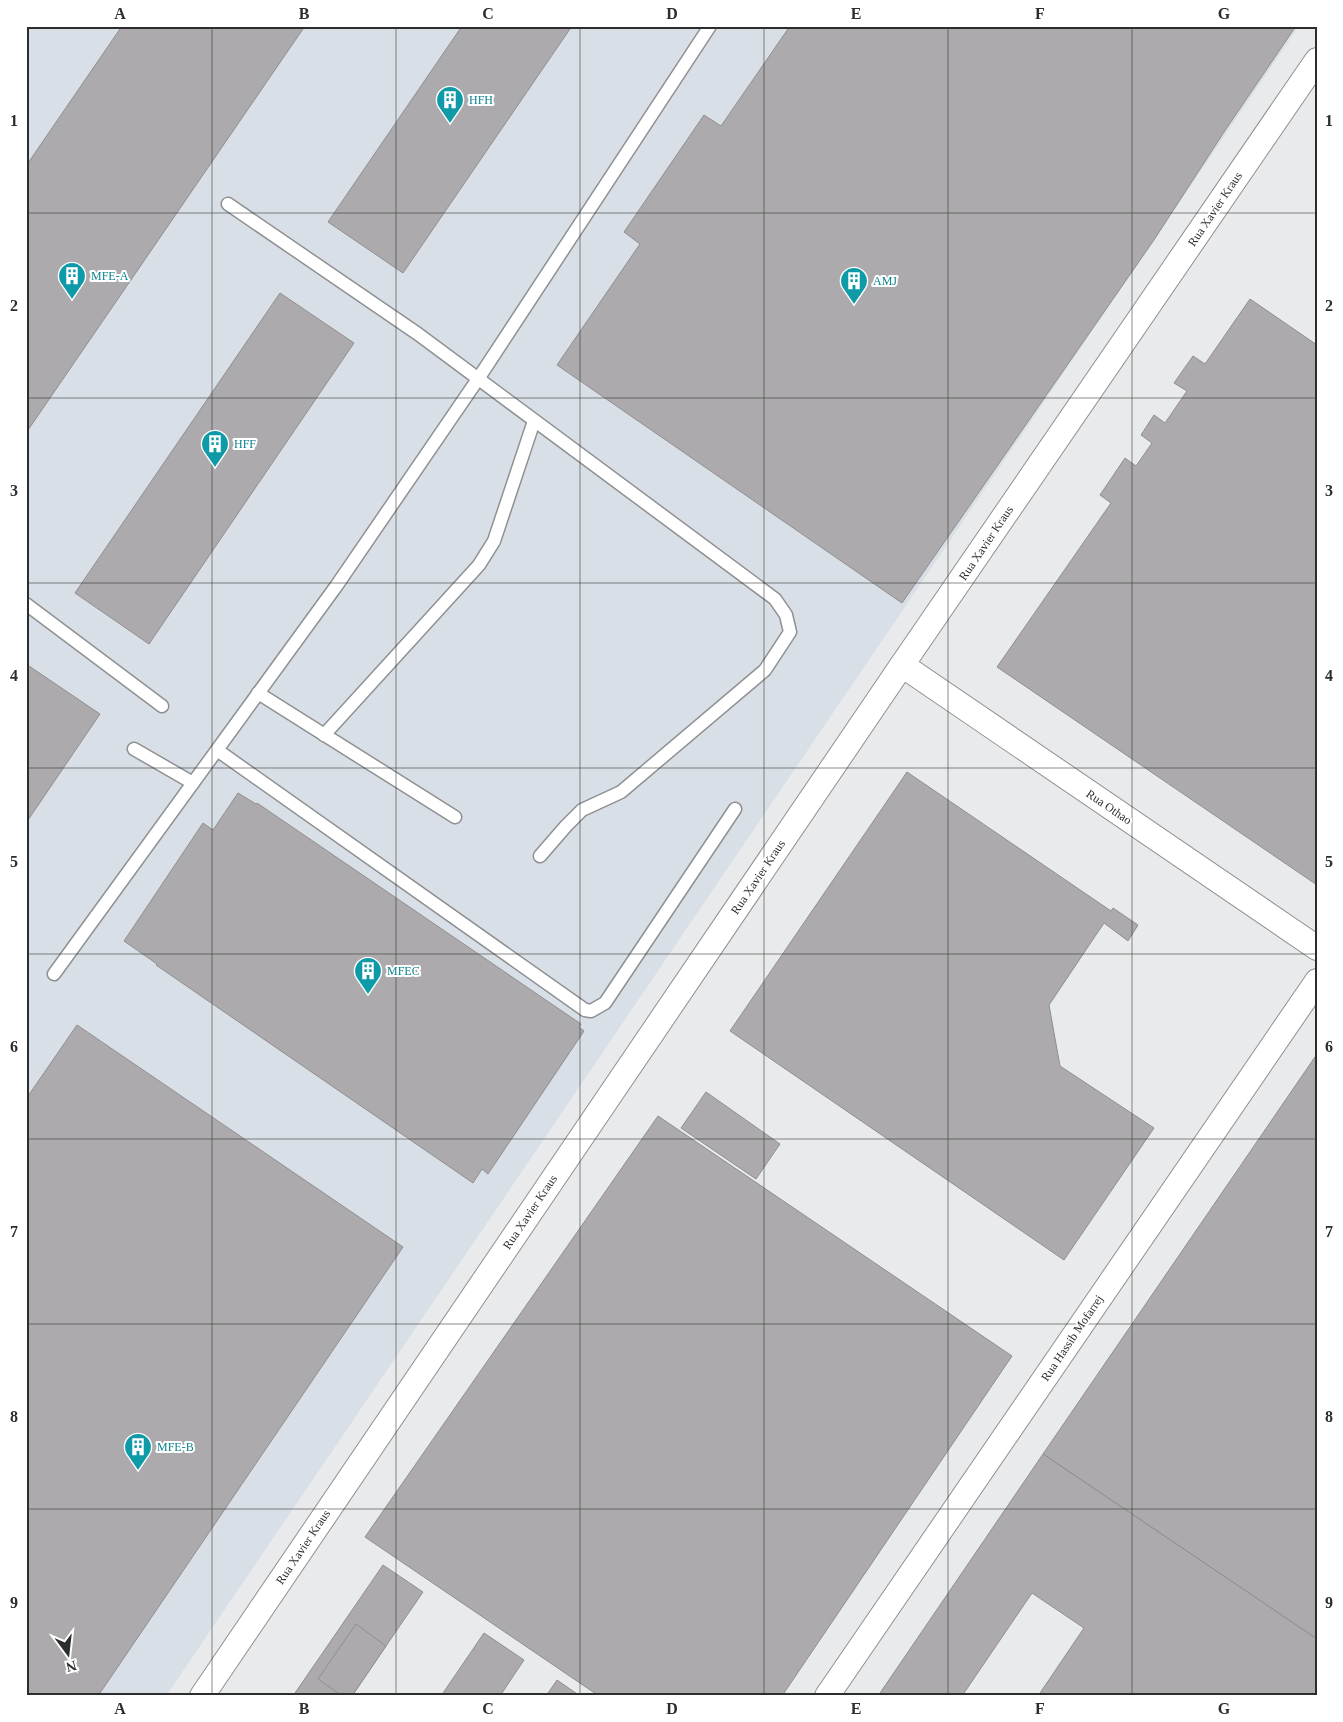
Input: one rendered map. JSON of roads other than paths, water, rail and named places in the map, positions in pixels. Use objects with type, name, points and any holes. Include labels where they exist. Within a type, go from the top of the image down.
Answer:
[{"type":"street","name":"Rua Xavier Kraus","points":[[202,1696],[902,665],[1317,60]]},
{"type":"street","name":"Rua Othao","points":[[902,665],[1317,948]]},
{"type":"street","name":"Rua Hassib Mofarrej","points":[[827,1696],[1317,981]]},
{"type":"lane","points":[[54,974],[337,585],[478,379],[710,26]]},
{"type":"lane","points":[[228,204],[418,334],[775,599],[786,615],[790,632],[765,670],[621,792],[582,810],[540,856]]},
{"type":"lane","points":[[324,734],[487,554],[494,541],[534,421]]},
{"type":"lane","points":[[26,604],[162,706]]},
{"type":"lane","points":[[258,693],[455,817]]},
{"type":"lane","points":[[134,749],[193,783]]},
{"type":"lane","points":[[217,750],[585,1010],[591,1011],[605,1003],[735,809]]},
{"type":"place","name":"HFH","points":[[450,124]]},
{"type":"place","name":"MFE-A","points":[[72,300]]},
{"type":"place","name":"AMJ","points":[[854,305]]},
{"type":"place","name":"HFF","points":[[215,468]]},
{"type":"place","name":"MFEC","points":[[368,995]]},
{"type":"place","name":"MFE-B","points":[[138,1471]]}]
